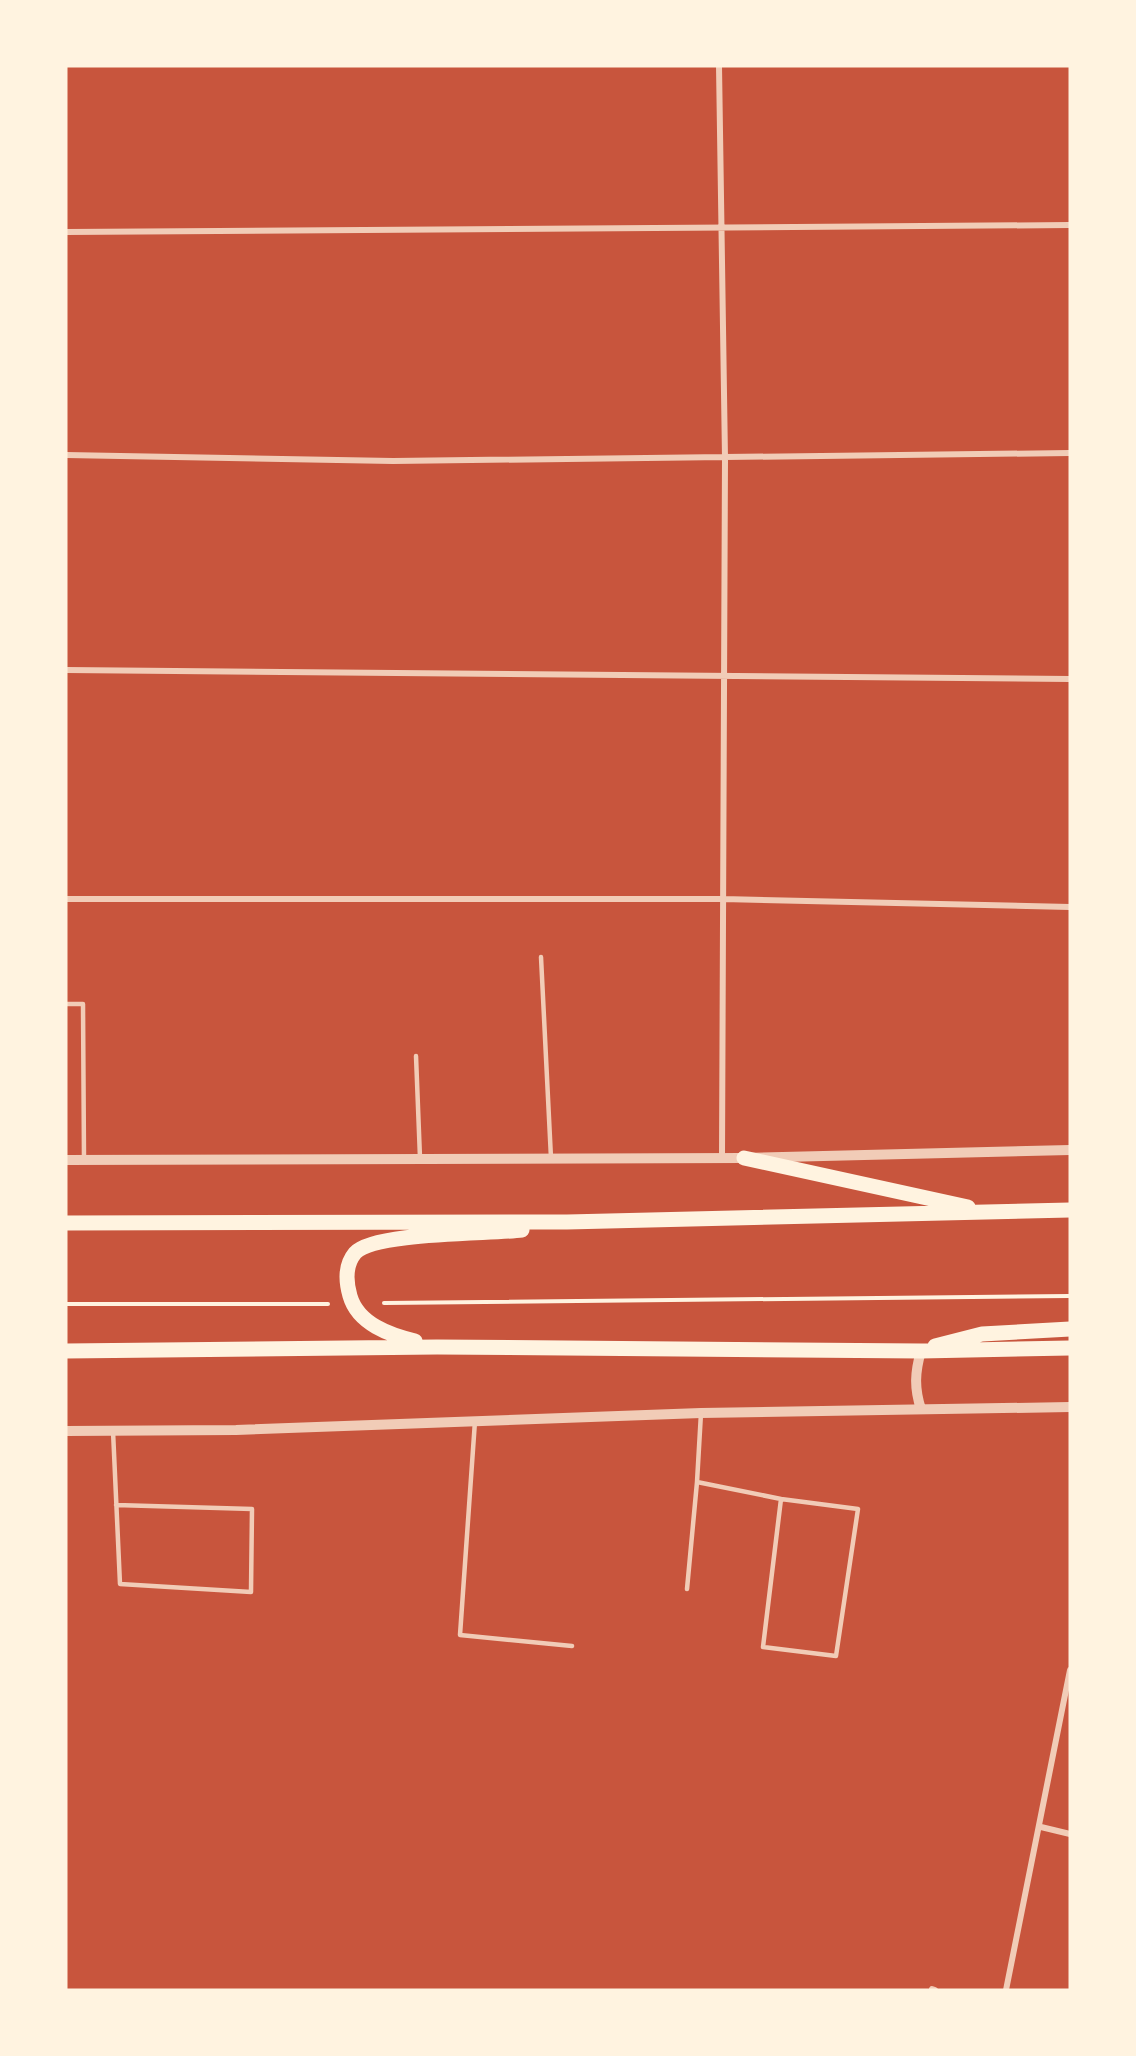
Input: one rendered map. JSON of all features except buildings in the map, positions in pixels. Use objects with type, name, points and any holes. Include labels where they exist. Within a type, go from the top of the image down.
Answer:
[{"type":"main road","points":[[744,1158],[994,1213]]},
{"type":"main road","points":[[66,1223],[567,1222],[1070,1210]]},
{"type":"main road","points":[[437,1347],[395,1336],[374,1327],[352,1304],[346,1284],[349,1265],[356,1252],[369,1244],[398,1238],[499,1233],[567,1222]]},
{"type":"main road","points":[[921,1351],[951,1340],[982,1334],[1070,1329]]},
{"type":"main road","points":[[66,1351],[437,1347],[921,1351],[1070,1348]]},
{"type":"street","points":[[719,66],[725,458],[722,1157]]},
{"type":"street","points":[[66,232],[1070,225]]},
{"type":"street","points":[[66,455],[393,461],[1070,453]]},
{"type":"street","points":[[66,670],[1070,679]]},
{"type":"street","points":[[66,899],[723,899],[1070,907]]},
{"type":"street","points":[[66,1160],[744,1158],[1070,1150]]},
{"type":"street","points":[[921,1351],[915,1371],[916,1392],[921,1409]]},
{"type":"street","points":[[66,1431],[701,1413],[1070,1407]]},
{"type":"street","points":[[1006,1990],[1041,1827],[1070,1670]]},
{"type":"street","points":[[1041,1827],[1070,1834]]},
{"type":"lane","points":[[541,957],[551,1158]]},
{"type":"lane","points":[[66,1004],[83,1004],[84,1161]]},
{"type":"lane","points":[[416,1056],[420,1159]]},
{"type":"lane","points":[[687,1589],[701,1413]]},
{"type":"lane","points":[[475,1421],[460,1635],[572,1646]]},
{"type":"lane","points":[[113,1431],[120,1584],[251,1592],[252,1509],[117,1505]]},
{"type":"lane","points":[[697,1482],[781,1499],[858,1509],[836,1656],[763,1647],[781,1499]]},
{"type":"path","points":[[66,1304],[352,1304],[1070,1296]]}]
